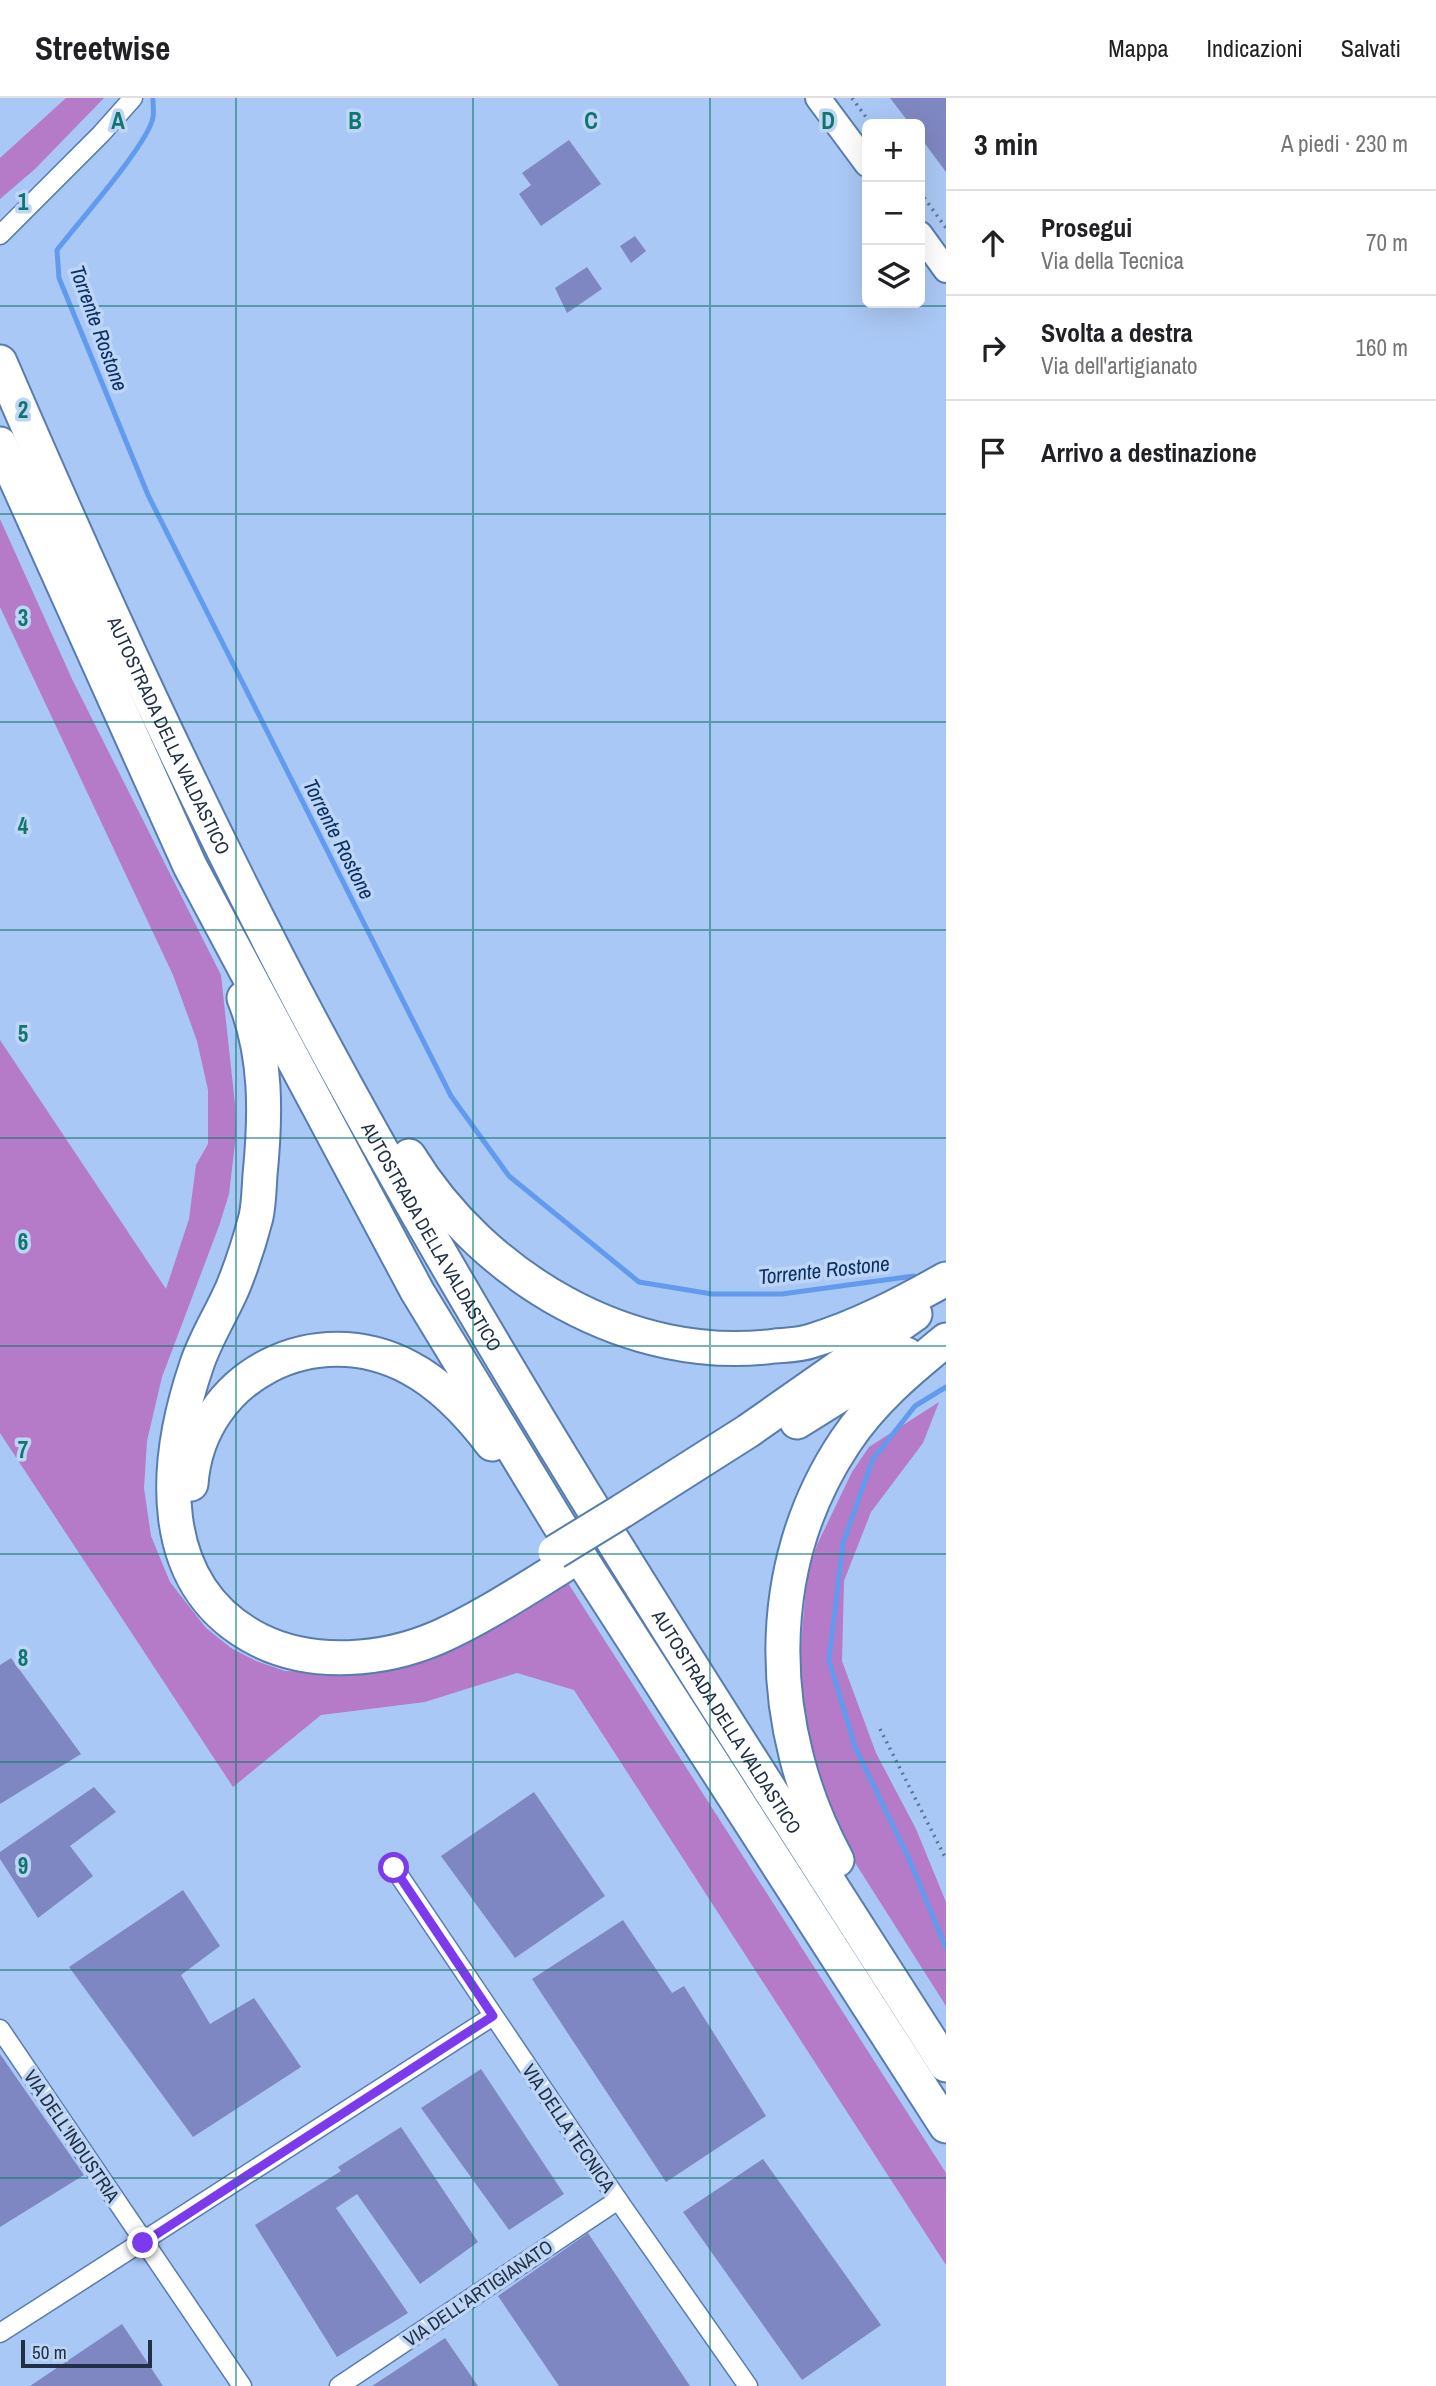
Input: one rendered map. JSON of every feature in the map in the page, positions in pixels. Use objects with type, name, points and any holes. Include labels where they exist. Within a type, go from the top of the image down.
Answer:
[{"type":"highway","name":"AUTOSTRADA DELLA VALDASTICO","points":[[0,362],[108,607],[217,837],[329,1053],[496,1347],[659,1616],[946,2065]]},
{"type":"highway","name":"AUTOSTRADA DELLA VALDASTICO","points":[[0,444],[190,866],[416,1291],[559,1548],[946,2126]]},
{"type":"highway","points":[[217,837],[428,1185],[497,1256],[522,1277],[570,1308],[620,1328],[675,1343],[751,1349],[810,1342],[862,1322],[946,1279]]},
{"type":"highway","points":[[190,866],[253,1019],[264,1073],[264,1138],[256,1214],[233,1286],[198,1363],[178,1435],[173,1464],[174,1508],[180,1546],[195,1581],[206,1598],[262,1642],[310,1657],[350,1657],[393,1652],[438,1637],[559,1548]]},
{"type":"highway","points":[[625,1518],[946,1293]]},
{"type":"highway","points":[[559,1548],[482,1431],[440,1389],[409,1367],[373,1354],[337,1348],[317,1349],[290,1356],[262,1368],[228,1397],[209,1423],[196,1450],[191,1474],[195,1545],[204,1564],[233,1602],[250,1616],[293,1637],[315,1642],[358,1643],[404,1634],[477,1600],[559,1548],[625,1518],[946,1329]]},
{"type":"highway","points":[[946,1340],[876,1403],[847,1439],[829,1468],[800,1536],[791,1569],[783,1639],[785,1703],[797,1767],[807,1797],[853,1890],[946,2034]]},
{"type":"street","points":[[0,234],[101,134],[133,98]]},
{"type":"street","points":[[818,98],[862,157]]},
{"type":"street","points":[[925,241],[946,270]]},
{"type":"street","name":"VIA DELLA TECNICA","points":[[394,1868],[618,2200],[748,2386]]},
{"type":"street","points":[[0,2333],[493,2016]]},
{"type":"street","name":"VIA DELL'INDUSTRIA","points":[[0,2029],[242,2386]]},
{"type":"street","name":"VIA DELL'ARTIGIANATO","points":[[339,2386],[618,2200]]},
{"type":"path","points":[[852,98],[867,119]]},
{"type":"path","points":[[925,199],[946,228]]},
{"type":"path","points":[[880,1729],[946,1859]]},
{"type":"shaded area","points":[[66,98],[104,98],[35,169],[0,199],[0,158]]},
{"type":"shaded area","points":[[0,519],[72,679],[221,975],[235,1104],[236,1135],[229,1194],[162,1377],[147,1441],[144,1488],[151,1536],[170,1582],[206,1628],[231,1648],[256,1661],[285,1671],[350,1674],[389,1668],[566,1580],[946,2173],[946,2265],[574,1690],[517,1673],[425,1702],[321,1715],[233,1787],[0,1433],[0,1040],[166,1289],[189,1219],[196,1165],[208,1144],[208,1090],[197,1041],[173,975],[0,607]]},
{"type":"shaded area","points":[[939,1402],[923,1443],[871,1512],[844,1581],[842,1661],[876,1753],[916,1829],[946,1902],[946,2006],[835,1831],[809,1741],[800,1657],[807,1575],[817,1545],[852,1472],[869,1447]]},
{"type":"building","points":[[890,98],[946,98],[946,172],[925,144],[925,119],[906,119]]},
{"type":"building","points":[[569,140],[601,184],[541,226],[519,194],[531,185],[522,173]]},
{"type":"building","points":[[635,236],[646,251],[631,263],[620,246]]},
{"type":"building","points":[[587,267],[602,289],[567,313],[555,288]]},
{"type":"building","points":[[11,1658],[81,1754],[0,1804],[0,1665]]},
{"type":"building","points":[[94,1787],[116,1812],[70,1846],[93,1876],[38,1918],[0,1859],[0,1852]]},
{"type":"building","points":[[534,1792],[605,1896],[515,1958],[441,1856]]},
{"type":"building","points":[[183,1890],[220,1946],[181,1975],[210,2024],[254,1998],[301,2067],[193,2137],[69,1967]]},
{"type":"building","points":[[623,1920],[672,1993],[684,1986],[766,2116],[666,2182],[532,1979]]},
{"type":"building","points":[[0,2054],[84,2175],[0,2227]]},
{"type":"building","points":[[481,2069],[564,2194],[509,2230],[421,2108]]},
{"type":"building","points":[[401,2127],[478,2242],[420,2284],[357,2194],[336,2208],[408,2313],[337,2357],[255,2225],[341,2171],[338,2167]]},
{"type":"building","points":[[763,2159],[881,2325],[802,2380],[683,2212]]},
{"type":"building","points":[[588,2233],[690,2386],[559,2386],[498,2296]]},
{"type":"building","points":[[122,2324],[163,2386],[30,2386]]},
{"type":"building","points":[[445,2338],[478,2386],[372,2386]]},
{"type":"waterway","name":"Torrente Rostone","points":[[153,100],[153,117],[139,145],[57,250],[59,278],[148,495],[451,1096],[509,1176],[639,1282],[712,1294],[782,1294],[914,1276],[921,1279]]},
{"type":"waterway","name":"Torrente Rostone","points":[[946,1387],[915,1406],[873,1459],[843,1543],[829,1660],[855,1747],[909,1859],[946,1948]]},
{"type":"route","points":[[143,2243],[493,2016],[394,1868]]}]
